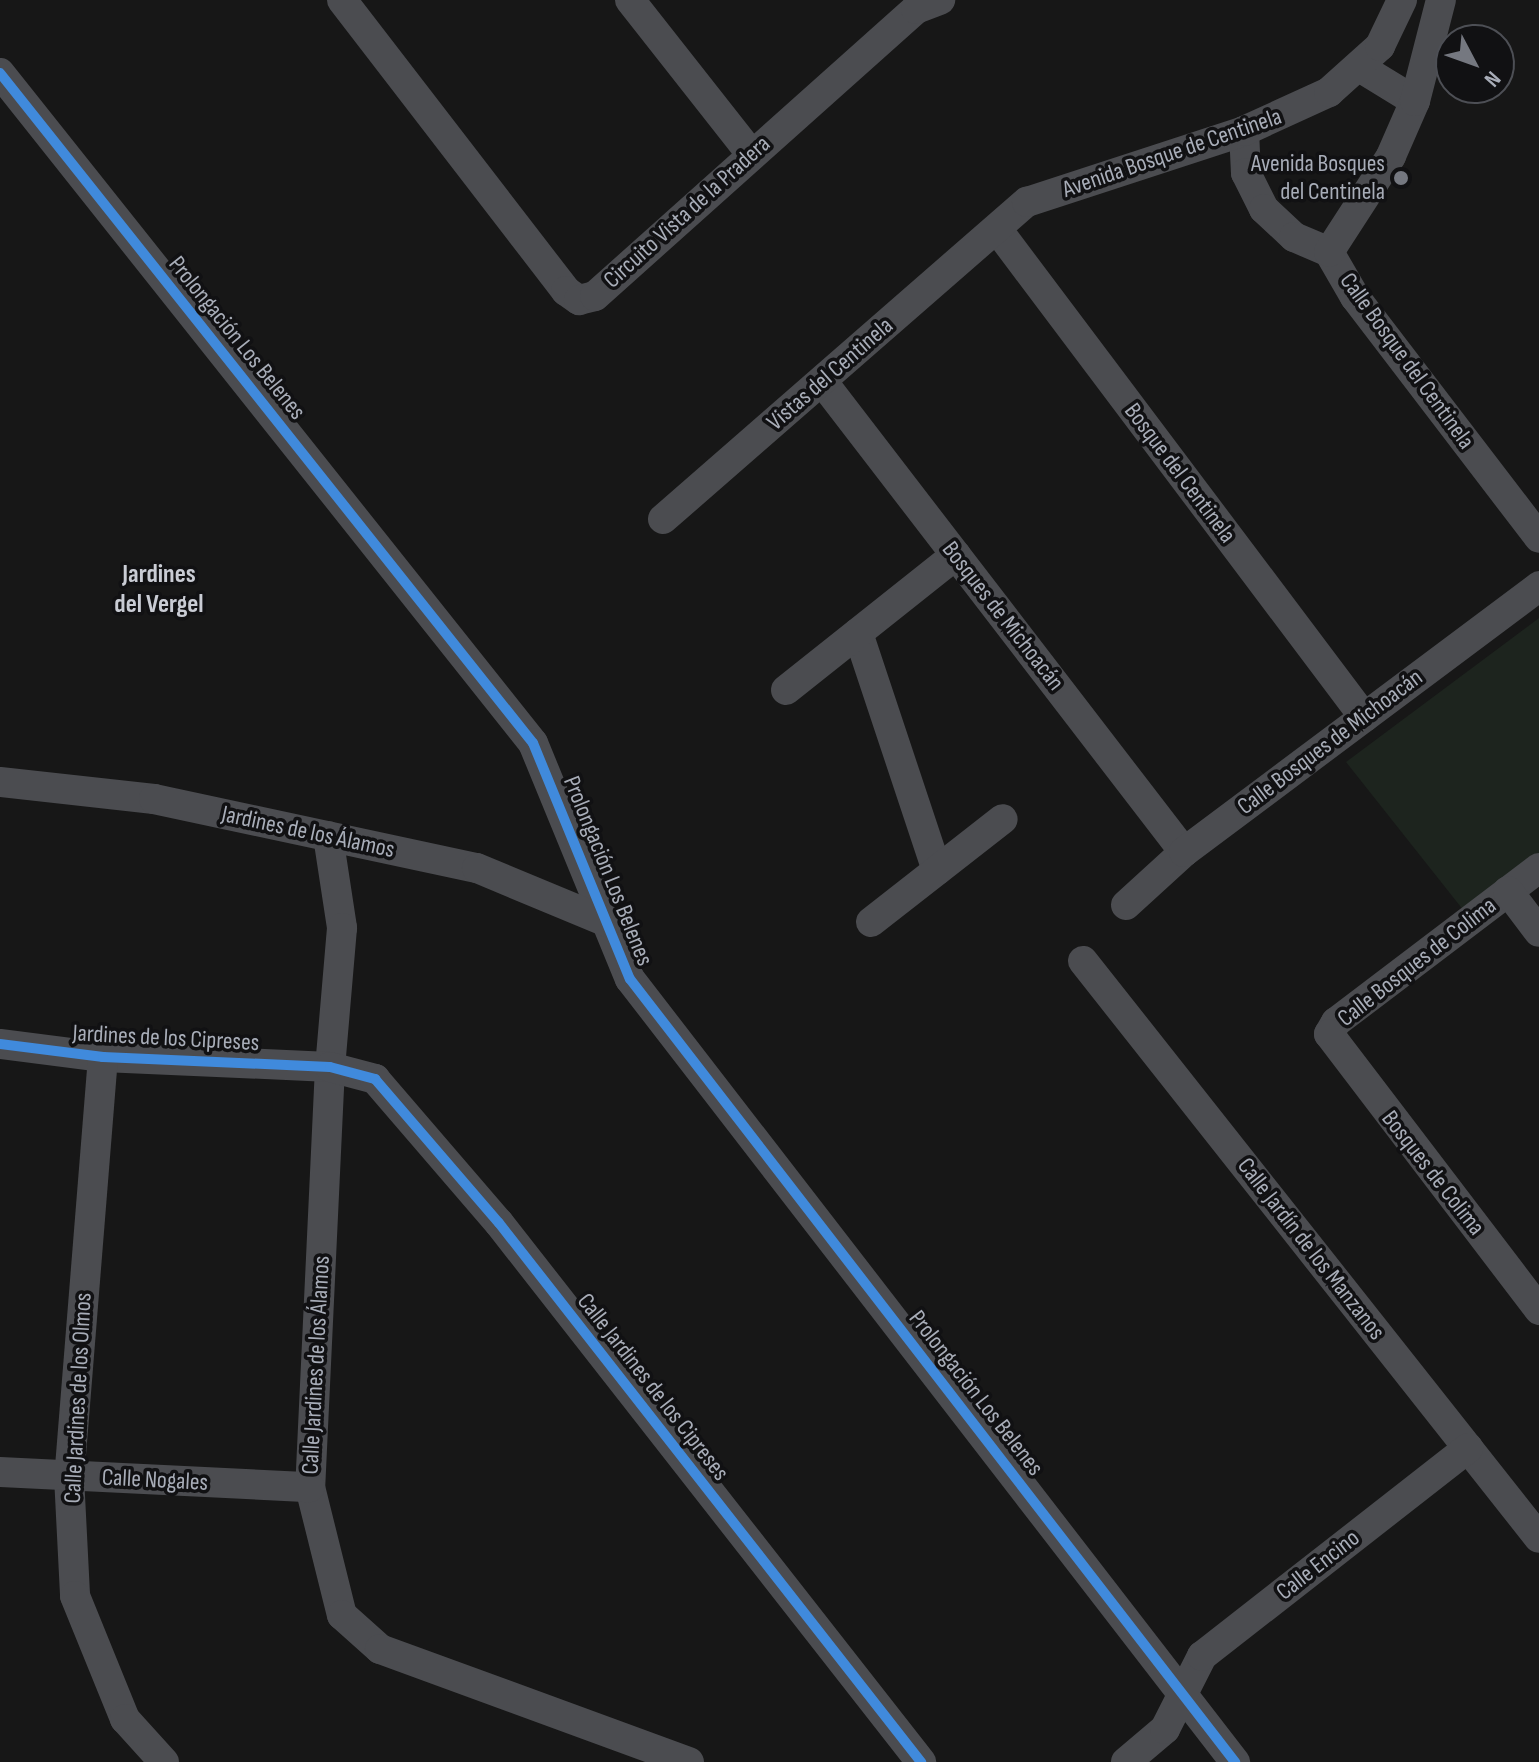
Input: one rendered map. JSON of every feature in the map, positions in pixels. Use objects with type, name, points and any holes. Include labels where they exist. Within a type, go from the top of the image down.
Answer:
[{"type":"street","name":"Circuito Vista de la Pradera","points":[[342,0],[566,291],[579,300],[595,296],[922,3]]},
{"type":"street","points":[[630,0],[751,154]]},
{"type":"street","name":"Avenida Bosque de Centinela","points":[[997,229],[1027,202],[1244,131],[1329,92],[1361,68],[1380,46],[1402,0]]},
{"type":"street","name":"Calle Bosque del Centinela","points":[[1441,0],[1415,101],[1391,156],[1329,252],[1355,297],[1539,538]]},
{"type":"street","points":[[1361,68],[1415,101]]},
{"type":"street","name":"Prolongación Los Belenes","points":[[1,76],[533,743],[630,979],[1235,1762]]},
{"type":"street","points":[[1244,131],[1246,173],[1264,209],[1294,237],[1329,252]]},
{"type":"street","name":"Vistas del Centinela","points":[[663,519],[997,229]]},
{"type":"street","name":"Bosque del Centinela","points":[[997,229],[1364,717]]},
{"type":"street","name":"Bosques de Michoacán","points":[[822,381],[1184,852]]},
{"type":"street","points":[[786,690],[956,555]]},
{"type":"street","name":"Calle Bosques de Michoacán","points":[[1126,905],[1184,852],[1539,586]]},
{"type":"street","points":[[858,633],[937,870]]},
{"type":"street","name":"Jardines de los Álamos","points":[[0,782],[154,799],[477,868],[607,922]]},
{"type":"street","points":[[871,922],[1003,819]]},
{"type":"street","points":[[328,836],[342,928],[330,1067]]},
{"type":"street","name":"Calle Bosques de Colima","points":[[1329,1034],[1336,1022],[1539,868]]},
{"type":"street","name":"Calle Bosques de Colima","points":[[1508,891],[1539,932]]},
{"type":"street","name":"Calle Jardín de los Manzanos","points":[[1083,961],[1539,1538]]},
{"type":"street","name":"Bosques de Colima","points":[[1329,1034],[1539,1310]]},
{"type":"street","name":"Jardines de los Cipreses","points":[[0,1044],[103,1057],[330,1067]]},
{"type":"street","name":"Calle Jardines de los Olmos","points":[[103,1057],[69,1476],[75,1596],[125,1719],[164,1762]]},
{"type":"street","name":"Calle Jardines de los Álamos","points":[[330,1067],[310,1487],[342,1615],[380,1649],[689,1762]]},
{"type":"street","name":"Calle Jardines de los Cipreses","points":[[330,1067],[375,1079],[489,1211],[921,1762]]},
{"type":"street","name":"Calle Encino","points":[[1126,1762],[1165,1729],[1202,1656],[1468,1448]]},
{"type":"street","name":"Calle Nogales","points":[[0,1472],[310,1487]]},
{"type":"shaded area","points":[[1539,618],[1539,858],[1464,911],[1346,762]]},
{"type":"cycle path","points":[[0,73],[533,743],[630,979],[1235,1762]]},
{"type":"cycle path","points":[[0,1044],[103,1057],[330,1067],[375,1079],[499,1223],[921,1762]]},
{"type":"place","name":"Avenida Bosques del Centinela","points":[[1401,178]]},
{"type":"district","name":"Jardines del Vergel","points":[[159,590]]}]
